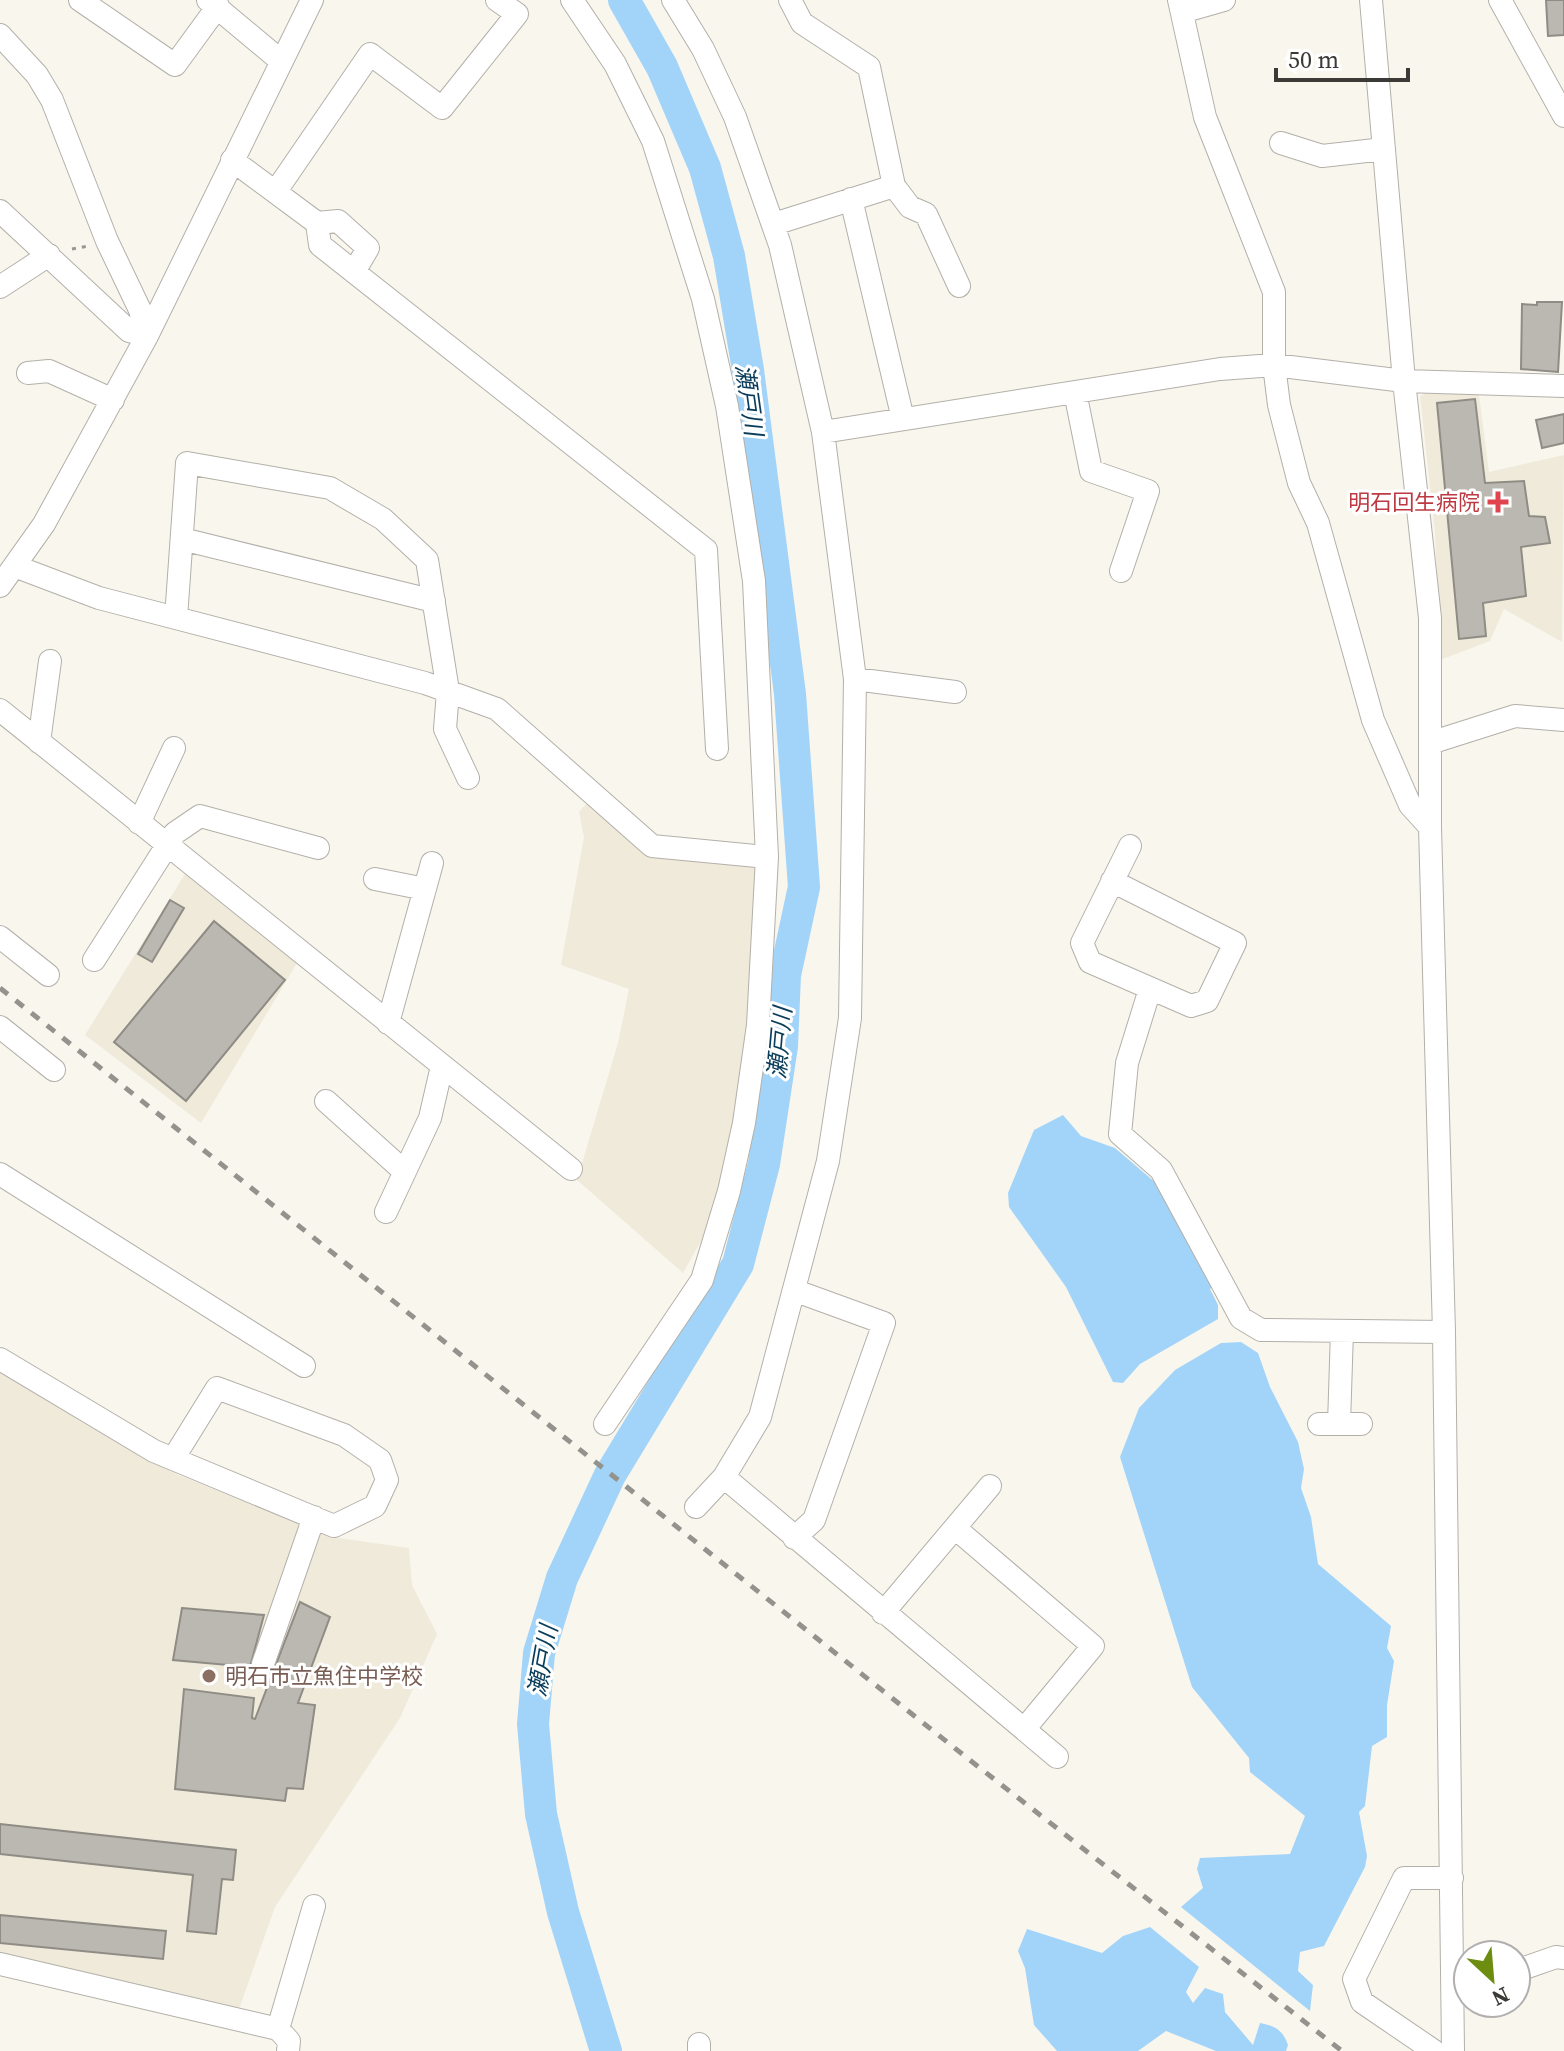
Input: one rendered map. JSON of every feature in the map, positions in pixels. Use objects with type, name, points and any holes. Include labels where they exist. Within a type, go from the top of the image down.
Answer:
[{"type":"street","points":[[80,0],[175,65],[213,3],[281,61]]},
{"type":"street","points":[[0,586],[17,567],[113,400],[312,0]]},
{"type":"street","points":[[276,191],[370,54],[442,108],[517,14],[497,0]]},
{"type":"street","points":[[572,0],[615,64],[653,141],[703,299],[724,391],[754,581],[767,857],[758,1025],[744,1123],[729,1191],[702,1280],[605,1424]]},
{"type":"street","points":[[673,0],[703,49],[735,117],[774,224],[823,432],[855,679],[850,1018],[828,1161],[796,1291],[760,1417],[724,1477],[696,1507]]},
{"type":"street","points":[[790,0],[802,23],[869,67],[894,186],[910,207],[926,214],[959,286]]},
{"type":"street","points":[[1224,0],[1180,6],[1205,117],[1274,292],[1274,365],[1279,405],[1299,483],[1318,523],[1373,720],[1410,805],[1430,827]]},
{"type":"street","points":[[1371,0],[1404,381],[1430,618],[1430,827],[1444,1332],[1452,1878],[1457,1939]]},
{"type":"street","points":[[1500,0],[1564,116]]},
{"type":"street","points":[[0,35],[37,75],[52,100],[107,241],[140,310],[147,336]]},
{"type":"street","points":[[1281,143],[1322,156],[1384,149]]},
{"type":"street","points":[[232,160],[317,223],[320,245],[706,550],[717,749]]},
{"type":"street","points":[[774,224],[894,186]]},
{"type":"street","points":[[851,199],[903,419]]},
{"type":"street","points":[[0,211],[129,331],[147,336]]},
{"type":"street","points":[[0,287],[49,255]]},
{"type":"street","points":[[823,432],[1220,369],[1274,365],[1404,381],[1564,386]]},
{"type":"street","points":[[28,373],[49,371],[113,400]]},
{"type":"street","points":[[1075,392],[1091,471],[1148,491],[1121,571]]},
{"type":"street","points":[[176,618],[187,463],[330,488],[383,519],[427,560],[448,691],[445,729],[468,778]]},
{"type":"street","points":[[182,539],[434,601]]},
{"type":"street","points":[[17,567],[99,598],[448,691],[497,709],[652,846],[767,857]]},
{"type":"street","points":[[39,742],[50,661]]},
{"type":"street","points":[[855,679],[955,692]]},
{"type":"street","points":[[0,710],[571,1169]]},
{"type":"street","points":[[1430,743],[1515,716],[1564,720]]},
{"type":"street","points":[[139,823],[174,748]]},
{"type":"street","points":[[94,960],[169,847],[175,833],[200,816],[318,848]]},
{"type":"street","points":[[1112,881],[1235,943],[1207,1001],[1191,1006],[1090,962],[1082,943],[1112,881],[1130,846]]},
{"type":"street","points":[[388,1023],[432,863]]},
{"type":"street","points":[[375,879],[425,889]]},
{"type":"street","points":[[0,937],[48,975]]},
{"type":"street","points":[[1150,989],[1127,1063],[1120,1134],[1161,1170],[1241,1318],[1261,1330],[1444,1332]]},
{"type":"street","points":[[0,1027],[54,1070]]},
{"type":"street","points":[[386,1212],[430,1118],[442,1066]]},
{"type":"street","points":[[326,1101],[405,1172]]},
{"type":"street","points":[[0,1174],[304,1366]]},
{"type":"street","points":[[794,1538],[814,1520],[884,1323],[796,1291]]},
{"type":"street","points":[[1340,1424],[1342,1331]]},
{"type":"street","points":[[0,1359],[173,1459],[334,1526],[375,1506],[387,1480],[380,1460],[344,1435],[217,1388],[173,1459]]},
{"type":"street","points":[[724,1477],[883,1613],[1026,1727],[1057,1757]]},
{"type":"street","points":[[883,1613],[990,1486]]},
{"type":"street","points":[[263,1664],[314,1517]]},
{"type":"street","points":[[955,1528],[1093,1646],[1026,1727]]},
{"type":"street","points":[[1434,2051],[1362,2002],[1354,1979],[1404,1878],[1452,1878]]},
{"type":"street","points":[[278,2029],[314,1906]]},
{"type":"street","points":[[1532,1965],[1556,1957],[1564,1958]]},
{"type":"street","points":[[0,1964],[278,2029],[289,2041],[288,2051]]},
{"type":"street","points":[[1453,2051],[1456,2019]]},
{"type":"path","points":[[49,255],[107,241]]},
{"type":"shaded area","name":"明石回生病院","points":[[1430,391],[1479,395],[1489,472],[1564,455],[1562,642],[1504,609],[1490,641],[1440,660],[1435,532],[1420,396]]},
{"type":"shaded area","points":[[587,803],[628,840],[659,854],[757,868],[752,1018],[724,1174],[704,1236],[683,1273],[577,1180],[618,1043],[629,989],[561,965],[584,837],[579,812]]},
{"type":"shaded area","points":[[185,874],[297,963],[201,1123],[85,1035]]},
{"type":"shaded area","name":"明石市立魚住中学校","points":[[0,1370],[82,1422],[176,1474],[332,1537],[409,1548],[412,1585],[437,1634],[400,1718],[275,1907],[238,2012],[0,1955]]},
{"type":"water","points":[[1063,1115],[1081,1136],[1115,1148],[1156,1183],[1215,1285],[1210,1289],[1218,1305],[1218,1319],[1140,1364],[1123,1383],[1113,1382],[1066,1287],[1009,1207],[1008,1193],[1034,1130]]},
{"type":"water","points":[[1241,1342],[1258,1353],[1270,1387],[1298,1442],[1304,1469],[1301,1488],[1311,1517],[1318,1564],[1391,1626],[1387,1648],[1394,1661],[1387,1705],[1387,1737],[1372,1746],[1365,1806],[1359,1812],[1367,1856],[1365,1867],[1324,1946],[1300,1952],[1298,1971],[1313,1985],[1310,2011],[1181,1907],[1203,1888],[1197,1869],[1200,1858],[1290,1854],[1305,1816],[1250,1772],[1249,1758],[1192,1687],[1120,1457],[1139,1408],[1175,1370],[1221,1343]]},
{"type":"water","points":[[1150,1927],[1199,1967],[1186,1992],[1193,2003],[1205,1988],[1223,1994],[1225,2012],[1253,2045],[1260,2023],[1281,2032],[1288,2045],[1286,2051],[1216,2051],[1166,2031],[1138,2051],[1057,2051],[1034,2025],[1025,1968],[1018,1951],[1027,1929],[1102,1953],[1123,1936]]},
{"type":"building","points":[[1546,0],[1564,0],[1564,35],[1548,36]]},
{"type":"building","points":[[1537,302],[1562,302],[1558,372],[1521,369],[1522,304],[1537,305]]},
{"type":"building","points":[[1475,399],[1485,483],[1524,481],[1529,516],[1545,517],[1550,543],[1521,547],[1526,596],[1483,603],[1486,636],[1459,639],[1437,403]]},
{"type":"building","points":[[1564,414],[1564,443],[1542,448],[1536,420]]},
{"type":"building","points":[[170,900],[184,908],[152,962],[138,954]]},
{"type":"building","points":[[214,921],[285,980],[186,1101],[114,1042]]},
{"type":"building","points":[[300,1602],[330,1617],[298,1703],[315,1705],[303,1789],[287,1788],[285,1801],[175,1789],[184,1689],[254,1698],[252,1718],[255,1719]]},
{"type":"building","points":[[182,1608],[264,1615],[250,1667],[173,1660]]},
{"type":"building","points":[[0,1824],[236,1850],[233,1880],[222,1879],[216,1934],[187,1931],[193,1875],[0,1854]]},
{"type":"building","points":[[0,1915],[166,1931],[163,1959],[0,1943]]},
{"type":"waterway","name":"瀬戸川","points":[[606,2051],[563,1912],[541,1814],[533,1724],[539,1653],[562,1578],[610,1475],[738,1264],[764,1164],[782,1046],[785,975],[804,887],[790,694],[748,370],[729,256],[705,168],[662,67],[624,0]]},
{"type":"railway","points":[[0,988],[971,1761],[1342,2051]]},
{"type":"place","name":"明石回生病院","points":[[1498,502]]},
{"type":"place","name":"明石市立魚住中学校","points":[[209,1676]]}]
